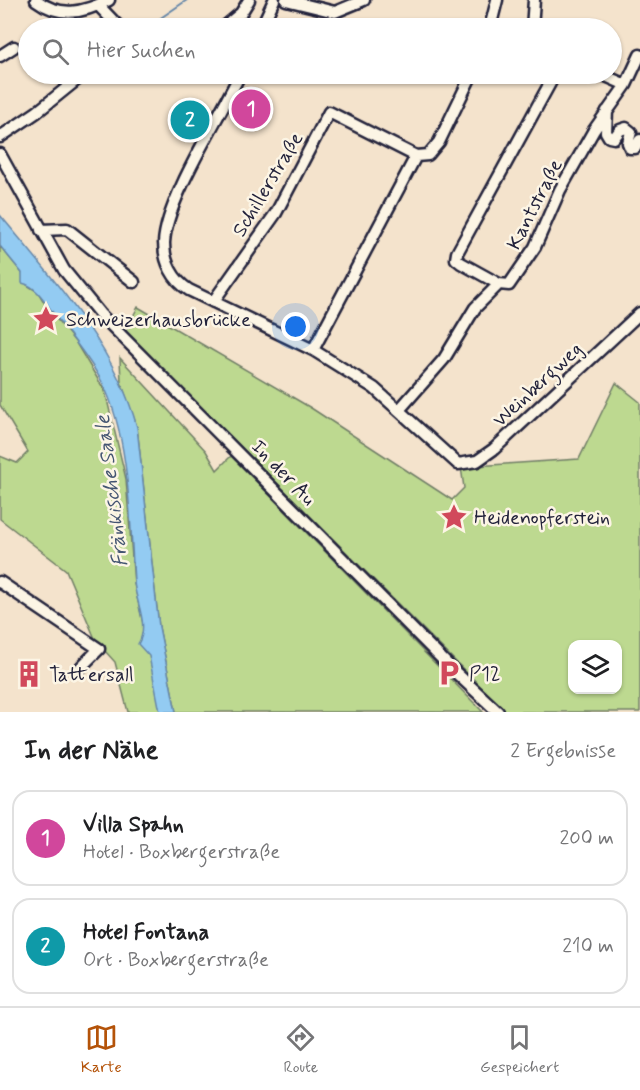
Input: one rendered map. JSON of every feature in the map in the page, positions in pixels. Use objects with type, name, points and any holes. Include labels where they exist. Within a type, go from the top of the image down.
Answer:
[{"type":"street","points":[[36,0],[61,12],[85,5],[98,6],[109,0]]},
{"type":"street","points":[[235,18],[249,0]]},
{"type":"street","points":[[266,18],[274,0]]},
{"type":"street","points":[[286,0],[311,4],[335,12],[364,0]]},
{"type":"street","points":[[492,18],[497,0]]},
{"type":"street","points":[[533,18],[534,0]]},
{"type":"street","points":[[98,6],[110,18]]},
{"type":"street","points":[[0,56],[14,47]]},
{"type":"street","name":"Kantstraße","points":[[400,409],[444,359],[475,308],[499,284],[509,285],[535,247],[560,190],[607,111],[626,85],[640,55]]},
{"type":"street","points":[[622,83],[626,85]]},
{"type":"street","points":[[0,136],[37,112],[72,84]]},
{"type":"street","points":[[235,84],[179,195],[164,242],[168,265],[176,279],[213,302],[314,350],[374,388],[400,409]]},
{"type":"street","points":[[314,350],[416,156],[428,155],[439,142],[467,84]]},
{"type":"street","points":[[499,284],[461,263],[456,259],[457,253],[550,84]]},
{"type":"street","points":[[607,111],[606,132],[609,137],[614,138],[620,130],[626,128],[630,132],[628,143],[630,148],[635,148],[640,140]]},
{"type":"street","name":"Schillerstraße","points":[[213,302],[276,213],[329,112],[416,156]]},
{"type":"street","name":"In der Au","points":[[0,154],[52,251],[71,279],[100,314],[411,630],[498,712]]},
{"type":"street","points":[[41,230],[67,229],[134,282]]},
{"type":"street","name":"Weinbergweg","points":[[400,409],[452,460],[458,464],[466,464],[487,455],[640,313]]},
{"type":"street","points":[[0,582],[99,650],[81,667]]},
{"type":"green space","points":[[0,246],[22,273],[27,285],[38,292],[76,343],[105,391],[126,479],[134,584],[163,712],[128,712],[115,662],[96,641],[66,570],[0,519],[0,456],[17,463],[28,452],[0,405]]},
{"type":"green space","points":[[138,307],[311,408],[452,500],[464,488],[461,467],[579,459],[616,383],[640,402],[640,712],[506,712],[125,331]]},
{"type":"green space","points":[[120,358],[206,451],[217,470],[231,456],[483,712],[176,712],[159,627],[137,427],[121,382]]},
{"type":"water","points":[[0,215],[80,315],[98,341],[127,397],[137,427],[159,627],[176,712],[160,712],[149,656],[138,644],[143,629],[134,581],[130,506],[123,453],[111,404],[102,382],[87,357],[42,298],[33,288],[22,283],[22,273],[0,246]]},
{"type":"waterway","points":[[161,18],[187,0]]},
{"type":"waterway","points":[[59,101],[82,84]]},
{"type":"place","name":"Villa Spahn","points":[[251,109]]},
{"type":"place","name":"Hotel Fontana","points":[[190,120]]},
{"type":"place","name":"Schweizerhausbrücke","points":[[46,319]]},
{"type":"place","name":"Heidenopferstein","points":[[454,517]]},
{"type":"place","name":"P12","points":[[449,673]]},
{"type":"place","name":"Tattersall","points":[[29,674]]},
{"type":"water label","name":"Fränkische Saale","points":[[111,491]]}]
